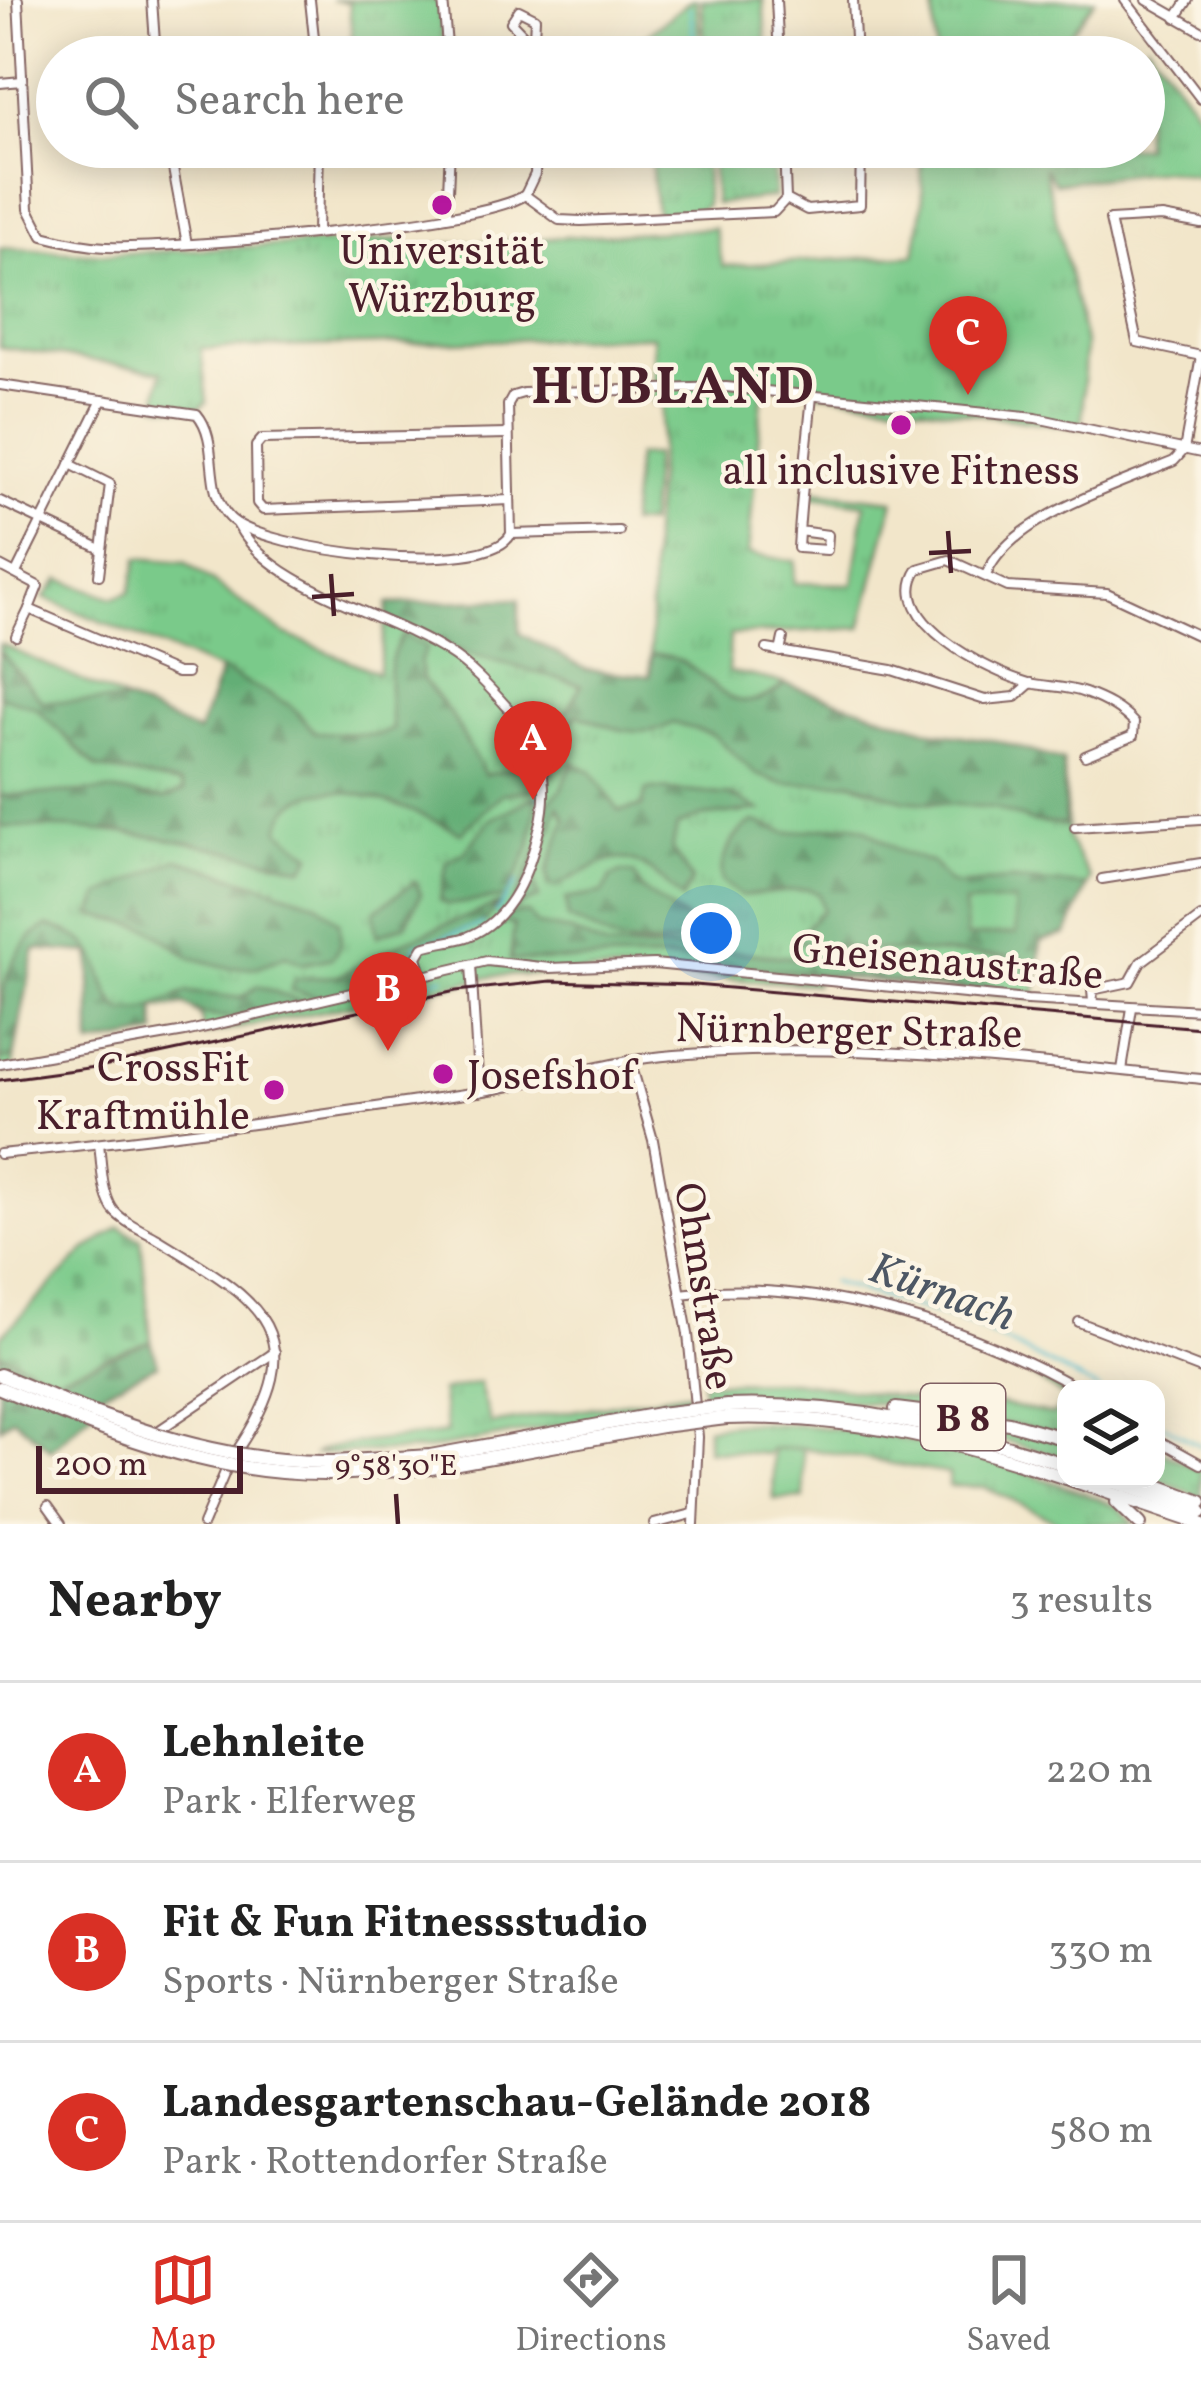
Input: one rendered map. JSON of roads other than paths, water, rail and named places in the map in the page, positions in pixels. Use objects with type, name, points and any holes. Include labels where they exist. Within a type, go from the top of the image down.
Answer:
[{"type":"highway","name":"B 8","points":[[0,1375],[58,1406]]},
{"type":"highway","name":"B 8","points":[[0,1388],[200,1459],[256,1470],[431,1468],[660,1420],[727,1412],[892,1408],[1009,1423],[1057,1436]]},
{"type":"highway","name":"B 8","points":[[858,1410],[956,1430],[1057,1463]]},
{"type":"highway","name":"B 8","points":[[727,1412],[898,1429],[1057,1476]]},
{"type":"highway","name":"B 8","points":[[1107,1488],[1140,1524]]},
{"type":"highway","name":"B 8","points":[[1112,1488],[1201,1523]]},
{"type":"highway","name":"B 8","points":[[1115,1488],[1201,1512]]},
{"type":"highway","points":[[1163,1488],[1201,1502]]},
{"type":"street","points":[[17,0],[32,224],[43,236],[106,247],[317,233],[506,205],[525,195],[535,168]]},
{"type":"street","points":[[152,0],[155,36]]},
{"type":"street","points":[[310,0],[314,36]]},
{"type":"street","points":[[442,0],[446,36]]},
{"type":"street","points":[[776,0],[778,36]]},
{"type":"street","points":[[853,0],[855,36]]},
{"type":"street","points":[[1125,0],[1153,36]]},
{"type":"street","points":[[1147,0],[1201,31]]},
{"type":"street","points":[[1176,18],[1188,0]]},
{"type":"street","points":[[522,36],[513,27],[516,11],[526,9],[535,18],[534,36]]},
{"type":"street","points":[[1165,52],[1201,99]]},
{"type":"street","points":[[0,82],[22,82]]},
{"type":"street","points":[[173,168],[187,244]]},
{"type":"street","points":[[317,233],[319,168]]},
{"type":"street","points":[[448,214],[449,168]]},
{"type":"street","points":[[525,195],[559,220],[780,209],[786,199],[785,168]]},
{"type":"street","points":[[786,199],[807,209],[860,205],[861,168]]},
{"type":"street","points":[[987,573],[1002,548],[1016,538],[1184,450],[1201,356],[1137,342],[1110,220],[1162,217],[1201,224]]},
{"type":"street","points":[[0,385],[197,414],[205,426],[219,501],[254,547],[291,574],[453,655],[535,741],[544,811],[520,887],[488,926],[422,947],[417,957],[423,978],[49,1059],[0,1064]]},
{"type":"street","points":[[237,524],[387,557],[483,555],[506,544],[511,534],[508,405],[518,394],[726,387],[1036,418],[1149,445],[1201,452]]},
{"type":"street","points":[[799,531],[812,396]]},
{"type":"street","points":[[16,573],[102,400]]},
{"type":"street","points":[[508,434],[262,439],[256,446],[257,503],[263,510],[510,500]]},
{"type":"street","points":[[1149,445],[1156,453],[1153,469]]},
{"type":"street","points":[[70,464],[110,484],[99,575]]},
{"type":"street","points":[[0,501],[102,550]]},
{"type":"street","points":[[511,534],[619,531]]},
{"type":"street","points":[[1147,734],[1105,701],[1031,683],[979,663],[951,644],[911,604],[912,578],[927,563],[949,560],[987,573],[1008,587],[1120,597],[1201,637]]},
{"type":"street","points":[[0,566],[38,586],[16,636]]},
{"type":"street","points":[[29,609],[177,673],[187,673]]},
{"type":"street","points":[[780,652],[783,638]]},
{"type":"street","points":[[767,649],[892,670],[985,700],[1016,697],[1031,683]]},
{"type":"street","points":[[1084,756],[1133,736],[1137,728]]},
{"type":"street","points":[[1075,827],[1201,819]]},
{"type":"street","points":[[1102,878],[1201,863]]},
{"type":"street","points":[[1093,1002],[1092,990],[1130,982],[1141,962],[1201,917]]},
{"type":"street","name":"Gneisenaustraße","points":[[423,978],[471,965],[654,964],[1132,1008],[1201,1010]]},
{"type":"street","points":[[471,965],[479,1092]]},
{"type":"street","name":"Gneisenaustraße","points":[[1122,1070],[1132,1008]]},
{"type":"street","name":"Nürnberger Straße","points":[[0,1154],[194,1136],[479,1092],[630,1060],[710,1052],[1000,1057],[1201,1079]]},
{"type":"street","name":"Ohmstraße","points":[[630,1060],[653,1140],[680,1294],[698,1437],[694,1519]]},
{"type":"street","points":[[99,1144],[104,1181],[117,1214],[232,1284],[263,1318],[275,1352],[274,1382],[264,1410],[213,1489],[202,1524]]},
{"type":"street","points":[[680,1294],[792,1294],[942,1326],[1059,1380]]},
{"type":"street","points":[[1079,1322],[1201,1370]]},
{"type":"street","points":[[132,1449],[275,1352]]},
{"type":"street","points":[[1165,1444],[1201,1464]]},
{"type":"street","points":[[48,1507],[61,1524]]},
{"type":"street","points":[[654,1524],[694,1519]]},
{"type":"waterway","points":[[690,8],[693,36]]},
{"type":"waterway","points":[[538,772],[540,798]]},
{"type":"waterway","points":[[496,913],[517,882]]},
{"type":"waterway","points":[[444,977],[417,985],[411,963],[416,946],[484,924]]},
{"type":"waterway","name":"Kürnach","points":[[831,1282],[968,1323],[1081,1380]]},
{"type":"waterway","name":"Kürnach","points":[[1165,1426],[1201,1446]]},
{"type":"railway","points":[[0,1080],[103,1066],[456,991],[551,981],[694,985],[1201,1028]]},
{"type":"place","name":"Universität Würzburg","points":[[442,205]]},
{"type":"place","name":"Landesgartenschau-Gelände 2018","points":[[968,395]]},
{"type":"place","name":"all inclusive Fitness","points":[[901,425]]},
{"type":"place","name":"Lehnleite","points":[[533,800]]},
{"type":"place","name":"Fit & Fun Fitnessstudio","points":[[388,1051]]},
{"type":"place","name":"Josefshof","points":[[443,1074]]},
{"type":"place","name":"CrossFit Kraftmühle","points":[[274,1090]]},
{"type":"district","name":"HUBLAND","points":[[674,384]]}]
